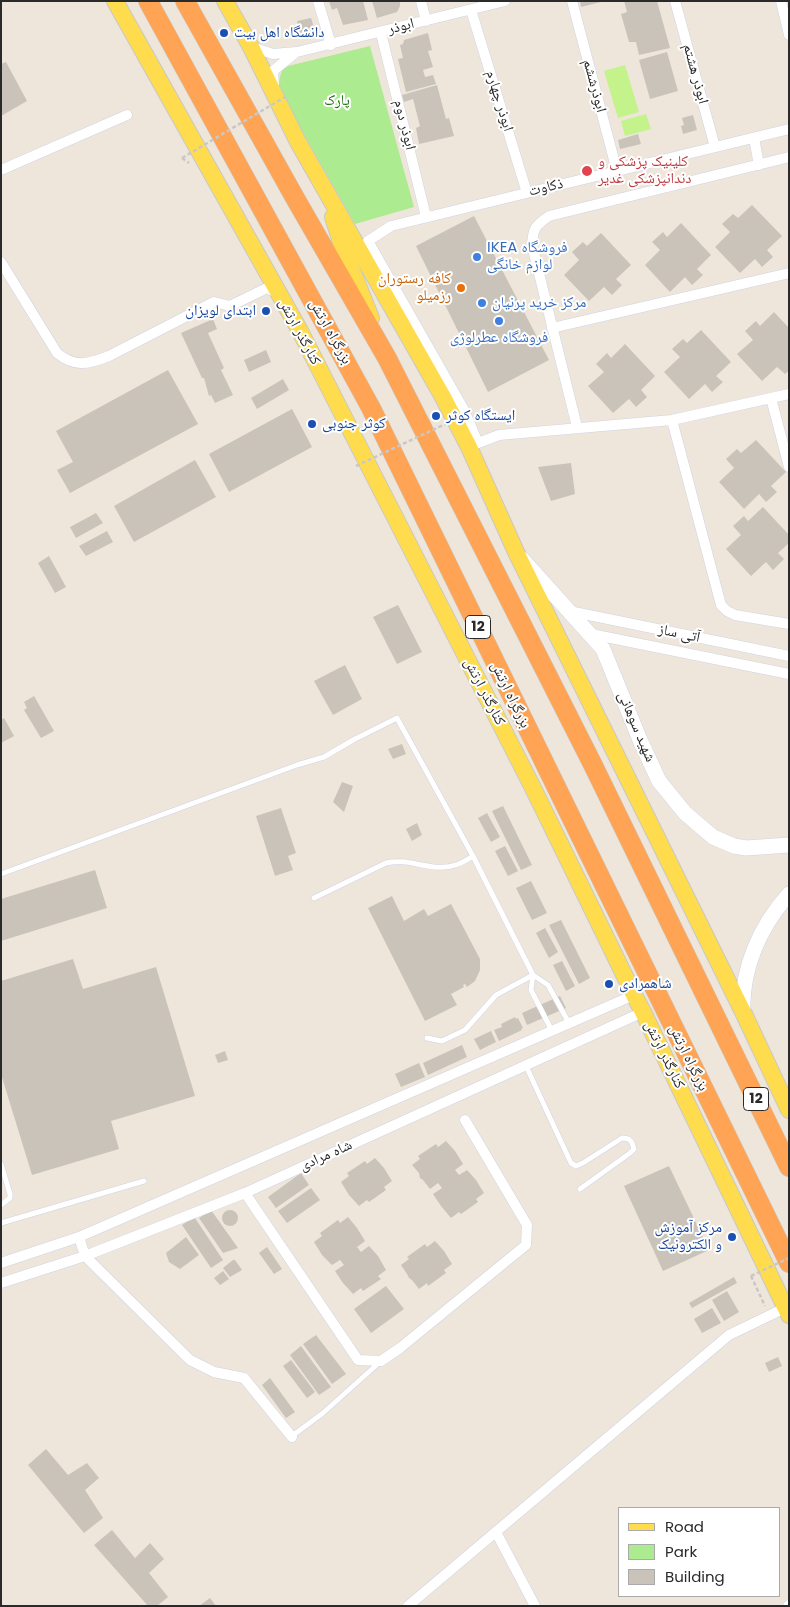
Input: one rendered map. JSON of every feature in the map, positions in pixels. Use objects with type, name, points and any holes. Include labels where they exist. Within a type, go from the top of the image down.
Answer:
[{"type":"highway","name":"بزرگراه ارتش","points":[[148,1],[371,408],[789,1262]]},
{"type":"highway","name":"12","points":[[185,1],[387,358],[593,765],[789,1167]]},
{"type":"main road","name":"کنارگذر ارتش","points":[[115,1],[300,330],[528,780],[643,1012],[787,1311]]},
{"type":"main road","points":[[225,1],[281,96],[298,142],[334,220],[387,358]]},
{"type":"main road","points":[[298,142],[473,445],[516,552],[744,1014],[789,1110]]},
{"type":"main road","name":"شهید سوهانی","points":[[516,552],[603,649],[659,781],[685,813],[713,837],[734,846],[746,848],[789,845]]},
{"type":"main road","points":[[744,1014],[743,999],[752,954],[769,918],[789,894]]},
{"type":"main road","points":[[623,926],[676,1080]]},
{"type":"street","points":[[318,1],[331,45]]},
{"type":"street","points":[[421,1],[426,21]]},
{"type":"street","name":"ابوذر","points":[[251,47],[273,54],[297,52],[381,33],[505,1]]},
{"type":"street","name":"ابوذرششم","points":[[572,1],[617,171]]},
{"type":"street","name":"ابوذر هشتم","points":[[675,1],[715,147]]},
{"type":"street","points":[[781,1],[789,35]]},
{"type":"street","name":"ابوذر چهارم","points":[[471,10],[527,193]]},
{"type":"street","name":"ابوذر دوم","points":[[381,33],[426,217]]},
{"type":"street","points":[[281,96],[273,74],[274,70],[297,52]]},
{"type":"street","points":[[1,170],[127,115]]},
{"type":"street","name":"ذکاوت","points":[[473,445],[464,410],[368,241],[391,226],[789,130]]},
{"type":"street","points":[[754,138],[759,165]]},
{"type":"street","points":[[577,427],[532,245],[533,231],[538,224],[549,216],[789,157]]},
{"type":"street","points":[[1,262],[4,274],[58,353],[71,362],[91,363],[109,356],[214,302],[230,306],[267,288],[280,295]]},
{"type":"street","points":[[552,328],[789,273]]},
{"type":"street","points":[[473,445],[499,435],[672,420],[789,394]]},
{"type":"street","points":[[771,398],[789,467]]},
{"type":"street","points":[[672,420],[721,605],[735,615],[789,624]]},
{"type":"street","name":"آتی ساز","points":[[569,611],[789,656]]},
{"type":"street","points":[[622,640],[617,632],[618,626],[625,622]]},
{"type":"street","name":"آتی ساز","points":[[591,634],[789,674]]},
{"type":"street","name":"شاه مرادی","points":[[1,1263],[79,1237],[634,995]]},
{"type":"street","name":"شاه مرادی","points":[[1,1283],[85,1256],[245,1193],[643,1012]]},
{"type":"street","points":[[245,1193],[358,1360],[381,1361],[400,1348],[526,1245],[527,1225],[465,1120]]},
{"type":"street","points":[[79,1237],[85,1256],[190,1360],[214,1372],[244,1378],[292,1437]]},
{"type":"street","points":[[408,1606],[729,1335],[787,1311]]},
{"type":"street","points":[[496,1532],[535,1606]]},
{"type":"lane","points":[[1,874],[297,764],[324,757],[396,718],[473,856],[533,975],[548,984],[569,1024]]},
{"type":"lane","points":[[314,898],[396,860],[440,868],[456,865],[473,856]]},
{"type":"lane","points":[[533,975],[531,990],[552,1030]]},
{"type":"lane","points":[[426,1038],[442,1041],[465,1030],[496,995],[533,975]]},
{"type":"lane","points":[[525,1065],[571,1163],[576,1166],[583,1163],[622,1138],[628,1138],[632,1142],[634,1149],[630,1153],[580,1189]]},
{"type":"lane","points":[[1,1164],[10,1194],[10,1198],[1,1205]]},
{"type":"lane","points":[[1,1223],[144,1181]]},
{"type":"lane","points":[[292,1437],[323,1413],[381,1361]]},
{"type":"path","points":[[182,158],[281,96]]},
{"type":"path","points":[[356,466],[471,412]]},
{"type":"path","points":[[762,1299],[751,1276],[789,1258]]},
{"type":"green space","name":"پارک","points":[[370,46],[414,207],[355,224],[279,91],[279,84],[280,75],[284,67]]},
{"type":"green space","points":[[625,65],[639,112],[618,118],[604,71]]},
{"type":"green space","points":[[646,114],[651,129],[625,136],[621,121]]},
{"type":"building","points":[[329,1],[363,1],[368,20],[343,25],[337,8],[332,10]]},
{"type":"building","points":[[372,1],[400,1],[400,6],[397,12],[377,18]]},
{"type":"building","points":[[580,1],[601,1],[601,2],[581,7]]},
{"type":"building","points":[[624,1],[657,1],[670,48],[639,55],[636,42],[629,42],[621,14],[627,12]]},
{"type":"building","points":[[311,18],[316,34],[301,37],[297,21]]},
{"type":"building","points":[[428,33],[432,50],[428,51],[433,67],[423,70],[425,77],[433,75],[436,84],[406,92],[398,59],[403,58],[400,45],[403,44],[404,40]]},
{"type":"building","points":[[667,52],[678,91],[650,99],[639,60]]},
{"type":"building","points":[[6,62],[27,101],[1,116],[1,64]]},
{"type":"building","points":[[437,85],[446,119],[449,118],[454,136],[419,144],[416,128],[420,126],[413,99],[404,102],[402,95]]},
{"type":"building","points":[[693,115],[697,130],[683,134],[681,126],[684,125],[682,118]]},
{"type":"building","points":[[638,134],[641,144],[620,149],[618,140]]},
{"type":"building","points":[[752,205],[782,236],[767,250],[773,257],[762,267],[755,259],[740,273],[715,247],[730,232],[722,224],[733,214],[738,218]]},
{"type":"building","name":"مرکز خرید پرنیان","points":[[474,216],[549,360],[488,392],[416,246]]},
{"type":"building","points":[[681,223],[711,255],[697,269],[703,275],[692,285],[685,277],[670,292],[645,265],[660,250],[652,242],[663,232],[667,237]]},
{"type":"building","points":[[601,233],[631,265],[616,279],[622,285],[612,295],[604,287],[589,301],[564,275],[579,260],[572,252],[583,242],[587,246]]},
{"type":"building","points":[[774,312],[789,328],[789,371],[785,374],[777,367],[762,381],[737,354],[753,340],[745,331],[756,321],[760,326]]},
{"type":"building","points":[[213,319],[217,329],[208,333],[224,368],[221,370],[233,395],[215,403],[211,395],[209,396],[204,378],[202,378],[181,333]]},
{"type":"building","points":[[701,330],[731,362],[716,376],[723,382],[712,392],[705,384],[689,399],[664,372],[680,357],[672,349],[683,339],[687,343]]},
{"type":"building","points":[[625,344],[655,376],[641,390],[647,397],[636,407],[629,399],[613,413],[588,386],[604,372],[596,364],[607,353],[611,358]]},
{"type":"building","points":[[266,350],[271,362],[249,372],[244,360]]},
{"type":"building","points":[[168,370],[198,424],[70,493],[57,470],[73,462],[56,431]]},
{"type":"building","points":[[283,379],[289,390],[257,409],[251,398]]},
{"type":"building","points":[[292,409],[312,447],[229,492],[209,454]]},
{"type":"building","points":[[756,440],[786,472],[771,486],[777,492],[766,502],[759,494],[744,509],[719,482],[734,468],[726,459],[737,449],[741,453]]},
{"type":"building","points":[[195,460],[216,497],[134,542],[114,506]]},
{"type":"building","points":[[571,463],[575,494],[551,501],[538,467]]},
{"type":"building","points":[[763,507],[789,535],[789,543],[778,553],[784,559],[773,570],[766,562],[751,576],[726,549],[741,535],[733,526],[744,516],[748,521]]},
{"type":"building","points":[[96,513],[103,523],[76,538],[70,527]]},
{"type":"building","points":[[107,531],[113,542],[86,556],[79,546]]},
{"type":"building","points":[[49,556],[66,587],[55,593],[38,563]]},
{"type":"building","points":[[398,605],[422,652],[397,664],[373,617]]},
{"type":"building","points":[[345,665],[362,699],[333,715],[314,681]]},
{"type":"building","points":[[34,696],[54,731],[41,738],[24,710],[27,708],[24,702]]},
{"type":"building","points":[[4,718],[14,736],[1,743],[1,720]]},
{"type":"building","points":[[402,744],[406,754],[393,759],[388,749]]},
{"type":"building","points":[[342,782],[353,786],[344,812],[333,802]]},
{"type":"building","points":[[503,806],[532,865],[521,870],[492,811]]},
{"type":"building","points":[[281,808],[296,853],[288,856],[293,870],[275,876],[256,816]]},
{"type":"building","points":[[487,813],[500,837],[491,842],[478,818]]},
{"type":"building","points":[[417,823],[422,835],[412,841],[406,829]]},
{"type":"building","points":[[505,846],[518,871],[508,876],[495,851]]},
{"type":"building","points":[[95,870],[107,908],[1,941],[1,899]]},
{"type":"building","points":[[531,881],[547,913],[532,920],[516,888]]},
{"type":"building","points":[[392,896],[404,921],[424,909],[428,916],[451,904],[480,959],[480,970],[475,981],[467,987],[465,984],[463,985],[464,987],[451,994],[457,1005],[425,1021],[368,908]]},
{"type":"building","points":[[561,920],[590,978],[579,984],[549,925]]},
{"type":"building","points":[[545,928],[558,952],[549,958],[536,933]]},
{"type":"building","points":[[73,959],[83,989],[156,967],[195,1096],[111,1121],[119,1149],[32,1175],[1,1074],[1,981]]},
{"type":"building","points":[[562,961],[575,986],[566,991],[553,965]]},
{"type":"building","points":[[560,996],[566,1008],[527,1025],[522,1013]]},
{"type":"building","points":[[515,1017],[516,1019],[518,1018],[523,1028],[522,1030],[499,1041],[494,1030],[502,1027],[501,1024]]},
{"type":"building","points":[[491,1031],[496,1042],[480,1050],[474,1039]]},
{"type":"building","points":[[462,1045],[467,1057],[428,1075],[423,1063]]},
{"type":"building","points":[[225,1051],[228,1060],[218,1063],[215,1055]]},
{"type":"building","points":[[419,1063],[425,1077],[401,1087],[395,1074]]},
{"type":"building","points":[[446,1141],[463,1164],[455,1170],[459,1175],[467,1170],[484,1193],[476,1199],[478,1202],[461,1214],[459,1212],[451,1218],[433,1194],[442,1188],[438,1183],[430,1189],[412,1165],[420,1159],[418,1156],[436,1144],[438,1147]]},
{"type":"building","points":[[375,1158],[392,1181],[384,1187],[386,1190],[369,1202],[367,1200],[359,1206],[341,1182],[349,1176],[347,1173],[365,1161],[367,1164]]},
{"type":"building","points":[[669,1166],[709,1250],[663,1271],[624,1186]]},
{"type":"building","points":[[301,1173],[309,1185],[276,1208],[268,1197]]},
{"type":"building","points":[[311,1188],[320,1200],[287,1223],[278,1211]]},
{"type":"building","points":[[211,1210],[238,1248],[223,1253],[199,1218]]},
{"type":"building","points":[[230,1210],[236,1212],[238,1218],[236,1224],[230,1226],[224,1224],[222,1218],[224,1212]]},
{"type":"building","points":[[348,1217],[365,1241],[357,1247],[361,1252],[369,1246],[378,1256],[386,1270],[378,1276],[381,1279],[363,1291],[361,1288],[353,1294],[335,1271],[344,1265],[340,1260],[332,1265],[322,1255],[314,1242],[322,1236],[320,1233],[338,1220],[340,1223]]},
{"type":"building","points":[[195,1218],[223,1260],[211,1268],[182,1225]]},
{"type":"building","points":[[186,1237],[199,1255],[180,1269],[169,1262],[166,1253]]},
{"type":"building","points":[[435,1241],[452,1264],[444,1270],[446,1273],[428,1286],[427,1283],[419,1289],[401,1265],[409,1259],[407,1257],[425,1244],[427,1247]]},
{"type":"building","points":[[267,1247],[282,1269],[274,1274],[259,1253]]},
{"type":"building","points":[[233,1260],[242,1270],[230,1277],[223,1268]]},
{"type":"building","points":[[223,1271],[229,1279],[220,1285],[214,1278]]},
{"type":"building","points":[[734,1277],[737,1283],[692,1308],[689,1303]]},
{"type":"building","points":[[386,1286],[404,1309],[371,1333],[354,1309]]},
{"type":"building","points":[[727,1291],[739,1312],[724,1321],[712,1300]]},
{"type":"building","points":[[712,1308],[721,1323],[702,1333],[694,1319]]},
{"type":"building","points":[[316,1335],[346,1374],[332,1384],[303,1344]]},
{"type":"building","points":[[301,1346],[331,1387],[319,1395],[290,1355]]},
{"type":"building","points":[[778,1357],[782,1366],[769,1372],[765,1363]]},
{"type":"building","points":[[291,1360],[315,1392],[307,1398],[283,1366]]},
{"type":"building","points":[[270,1378],[295,1412],[286,1418],[262,1385]]},
{"type":"building","points":[[46,1449],[68,1475],[87,1463],[99,1478],[85,1490],[103,1518],[84,1533],[28,1465]]},
{"type":"building","points":[[112,1530],[135,1558],[150,1543],[164,1559],[149,1573],[168,1597],[157,1606],[148,1606],[94,1545]]},
{"type":"building","points":[[210,1598],[216,1606],[199,1606]]},
{"type":"place","name":"دانشگاه اهل بیت","points":[[224,33]]},
{"type":"place","name":"کلینیک پزشکی و دندانپزشکی غدیر","points":[[587,171]]},
{"type":"place","name":"IKEA فروشگاه لوازم خانگی","points":[[477,257]]},
{"type":"place","name":"کافه رستوران رزمیلو","points":[[461,288]]},
{"type":"place","name":"مرکز خرید پرنیان","points":[[482,303]]},
{"type":"place","name":"ابتدای لویزان","points":[[266,311]]},
{"type":"place","name":"فروشگاه عطرلوژی","points":[[499,321]]},
{"type":"place","name":"ایستگاه کوثر","points":[[436,416]]},
{"type":"place","name":"کوثر جنوبی","points":[[312,424]]},
{"type":"place","name":"شاهمرادی","points":[[609,984]]},
{"type":"place","name":"مرکز آموزش و الکترونیک","points":[[732,1237]]}]
